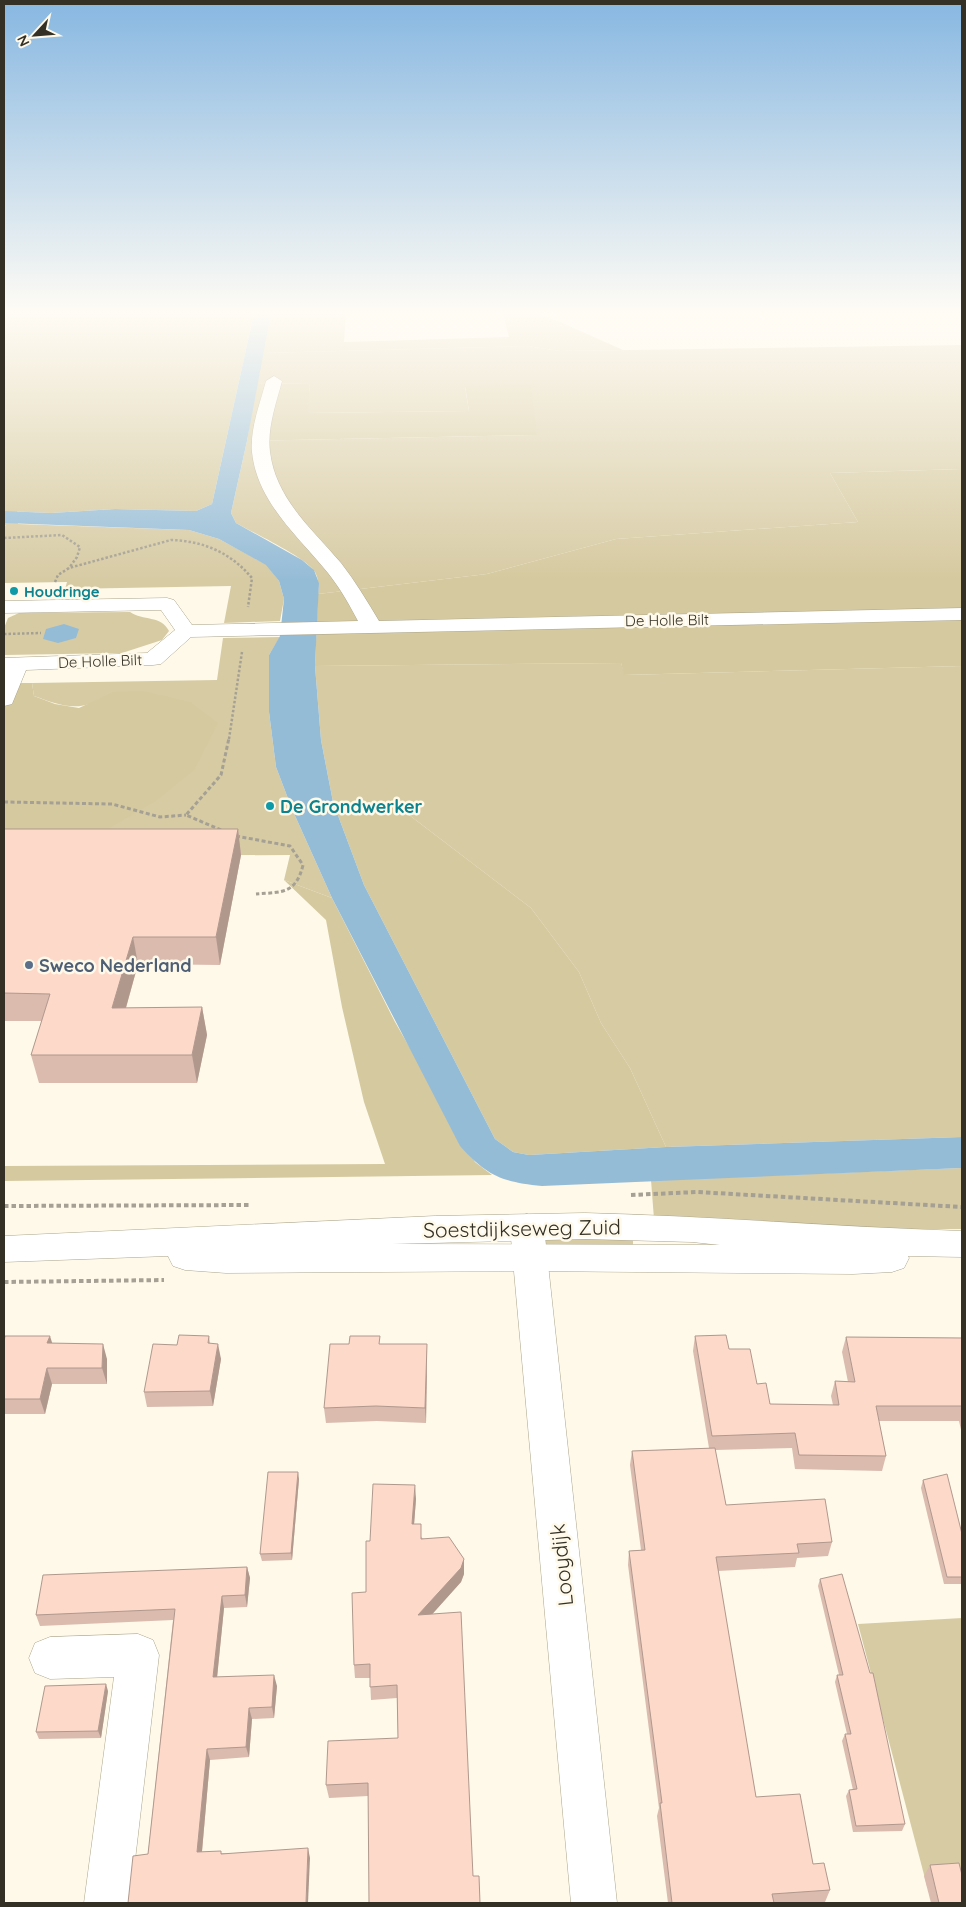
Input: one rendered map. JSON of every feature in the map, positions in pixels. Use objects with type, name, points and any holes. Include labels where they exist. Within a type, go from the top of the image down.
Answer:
[{"type":"main road","points":[[268,402],[264,415],[261,452],[267,482],[280,505],[335,569],[372,627]]},
{"type":"main road","points":[[4,607],[167,604],[186,631],[246,630]]},
{"type":"main road","name":"De Holle Bilt","points":[[246,630],[962,614]]},
{"type":"main road","name":"De Holle Bilt","points":[[10,664],[153,659],[186,631]]},
{"type":"main road","points":[[4,701],[10,664]]},
{"type":"main road","name":"Soestdijkseweg Zuid","points":[[4,1249],[81,1248],[226,1259],[529,1242],[663,1227],[827,1240],[962,1244]]},
{"type":"main road","name":"Soestdijkseweg Zuid","points":[[529,1242],[853,1260],[962,1253]]},
{"type":"main road","name":"Looydijk","points":[[529,1242],[594,1903]]},
{"type":"main road","points":[[50,1658],[138,1655],[107,1903]]},
{"type":"path","points":[[4,538],[62,535],[80,547],[77,557],[69,568]]},
{"type":"path","points":[[47,606],[58,574],[69,568],[171,540],[186,539],[213,547],[243,566],[252,578],[230,733],[221,775],[186,815]]},
{"type":"path","points":[[38,640],[43,628]]},
{"type":"path","points":[[4,634],[41,633]]},
{"type":"path","points":[[4,802],[112,804],[160,818],[186,815],[237,837],[290,846],[303,865],[298,884],[279,892],[256,894]]},
{"type":"shaded area","points":[[4,402],[10,402],[18,524],[189,530],[219,539],[267,565],[279,581],[284,599],[280,621],[224,623],[231,586],[65,589],[67,582],[4,583],[4,526],[6,525],[4,525]]},
{"type":"shaded area","points":[[4,402],[234,402],[212,504],[196,511],[115,509],[51,513],[4,511]]},
{"type":"shaded area","points":[[253,402],[309,402],[308,413],[469,411],[468,402],[533,402],[537,435],[247,441]]},
{"type":"shaded area","points":[[308,402],[467,402],[469,411],[307,413]]},
{"type":"shaded area","points":[[487,402],[962,402],[962,469],[830,473],[858,522],[616,539],[487,574],[318,594],[317,578],[310,566],[291,553],[236,523],[231,513],[247,441],[537,435]]},
{"type":"shaded area","points":[[962,469],[962,666],[624,675],[621,663],[315,666],[318,594],[487,574],[616,539],[858,522],[830,473]]},
{"type":"shaded area","points":[[130,612],[157,620],[166,626],[169,631],[162,640],[122,653],[4,655],[4,628],[8,618],[19,613]]},
{"type":"shaded area","points":[[280,637],[269,655],[269,712],[276,767],[292,809],[332,898],[284,880],[290,855],[4,856],[92,703],[70,706],[34,696],[32,683],[217,680],[223,638]]},
{"type":"shaded area","points":[[621,663],[625,675],[962,666],[962,1137],[666,1147],[630,1068],[601,1023],[579,972],[531,908],[396,805],[333,802],[321,740],[315,666]]},
{"type":"shaded area","points":[[9,683],[32,683],[34,696],[55,704],[79,708],[113,692],[143,691],[190,702],[218,723],[194,770],[154,802],[101,833],[4,832],[4,699]]},
{"type":"shaded area","points":[[333,802],[396,805],[531,908],[579,972],[601,1023],[630,1068],[666,1147],[529,1155],[513,1152],[495,1139],[364,885]]},
{"type":"shaded area","points":[[284,880],[332,898],[395,1022],[475,1162],[492,1175],[4,1181],[4,1166],[385,1164],[364,1102],[342,1007],[326,920]]},
{"type":"shaded area","points":[[962,1168],[962,1229],[864,1230],[654,1219],[651,1180]]},
{"type":"shaded area","points":[[633,1236],[633,1247],[547,1246],[543,1243],[542,1237]]},
{"type":"shaded area","points":[[962,1618],[962,1884],[927,1886],[858,1624]]},
{"type":"water","points":[[234,402],[254,402],[231,513],[236,523],[302,560],[314,570],[319,583],[315,666],[321,740],[333,802],[364,885],[495,1139],[513,1152],[529,1155],[666,1147],[962,1137],[962,1168],[542,1186],[516,1182],[496,1176],[479,1164],[460,1146],[332,898],[292,809],[276,767],[269,712],[269,655],[280,636],[284,599],[279,581],[266,565],[219,539],[189,530],[4,523],[4,511],[51,513],[115,509],[196,511],[212,504]]},
{"type":"water","points":[[64,624],[79,629],[76,638],[58,643],[43,639],[46,629]]},
{"type":"building","points":[[4,829],[238,829],[216,937],[133,937],[112,1008],[202,1007],[192,1055],[31,1055],[50,994],[4,993]]},
{"type":"building","points":[[179,1335],[209,1336],[208,1343],[218,1344],[210,1391],[144,1392],[153,1344],[177,1345]]},
{"type":"building","points":[[726,1335],[729,1349],[750,1349],[757,1384],[766,1383],[770,1404],[839,1405],[835,1381],[855,1382],[846,1337],[962,1338],[962,1406],[876,1406],[886,1456],[799,1455],[795,1433],[712,1436],[695,1336]]},
{"type":"building","points":[[5,1336],[50,1336],[47,1343],[103,1344],[102,1368],[47,1368],[40,1399],[4,1399]]},
{"type":"building","points":[[350,1336],[380,1336],[379,1344],[427,1344],[425,1408],[376,1406],[324,1408],[330,1344],[349,1344]]},
{"type":"building","points":[[715,1448],[726,1505],[825,1499],[832,1542],[797,1544],[799,1553],[716,1557],[756,1797],[800,1794],[813,1864],[824,1863],[830,1890],[772,1894],[774,1903],[672,1903],[660,1803],[662,1803],[629,1551],[645,1550],[632,1451]]},
{"type":"building","points":[[268,1472],[298,1472],[291,1553],[260,1554]]},
{"type":"building","points":[[947,1474],[962,1534],[962,1577],[947,1577],[923,1480]]},
{"type":"building","points":[[373,1484],[415,1485],[412,1524],[421,1524],[421,1539],[449,1537],[464,1559],[461,1568],[418,1615],[461,1612],[473,1876],[479,1876],[480,1903],[369,1903],[368,1783],[326,1785],[328,1741],[398,1738],[397,1685],[370,1687],[370,1664],[354,1665],[352,1593],[366,1592],[366,1541],[370,1541]]},
{"type":"building","points":[[247,1567],[245,1595],[222,1596],[213,1677],[274,1675],[272,1707],[249,1708],[246,1747],[207,1749],[197,1852],[221,1851],[221,1854],[308,1848],[306,1903],[128,1903],[133,1856],[148,1854],[175,1609],[36,1615],[43,1575]]},
{"type":"building","points":[[842,1574],[870,1673],[873,1673],[905,1824],[856,1826],[849,1790],[857,1789],[845,1734],[851,1734],[837,1675],[843,1675],[820,1579]]},
{"type":"building","points":[[106,1684],[98,1731],[36,1732],[45,1686]]},
{"type":"building","points":[[959,1863],[962,1875],[962,1903],[939,1903],[930,1865]]},
{"type":"place","name":"Houdringe","points":[[14,591]]},
{"type":"place","name":"De Grondwerker","points":[[270,806]]},
{"type":"place","name":"Sweco Nederland","points":[[29,965]]}]
